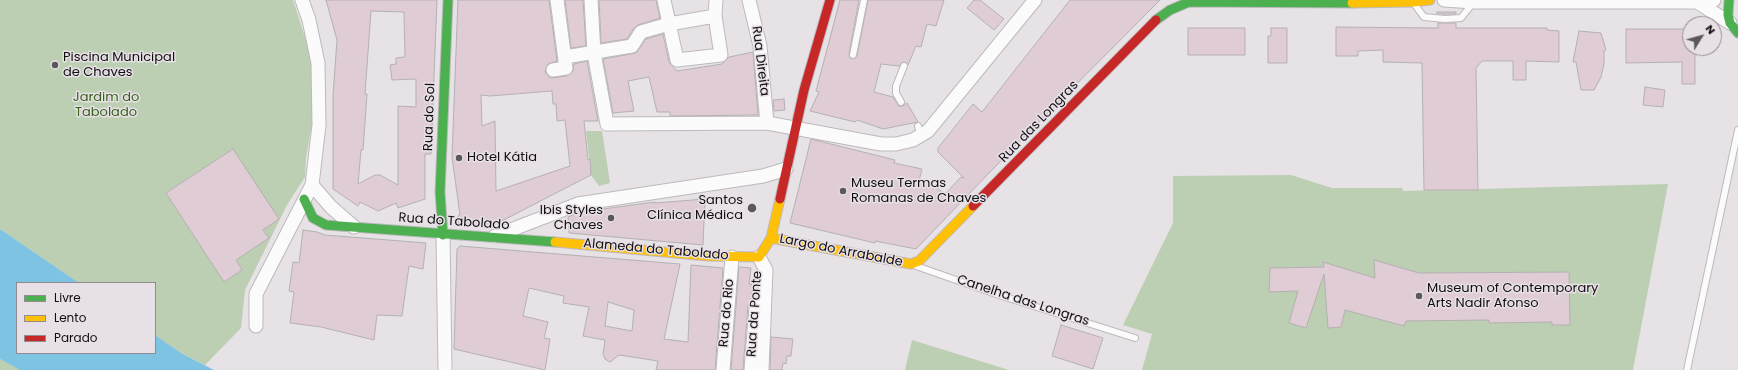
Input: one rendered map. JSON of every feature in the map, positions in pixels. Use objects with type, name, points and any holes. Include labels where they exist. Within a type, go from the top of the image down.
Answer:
[{"type":"street","points":[[256,326],[256,294],[312,185],[318,125],[318,63],[309,20],[302,0]]},
{"type":"street","name":"Rua do Sol","points":[[443,235],[440,192],[448,0]]},
{"type":"street","points":[[553,70],[566,68],[557,0]]},
{"type":"street","points":[[591,0],[594,53],[607,124],[767,123],[881,144],[896,144],[913,140],[1035,0]]},
{"type":"street","points":[[664,0],[677,60],[721,55],[715,16],[716,0]]},
{"type":"street","name":"Rua Direita","points":[[749,0],[760,46],[767,123]]},
{"type":"street","name":"Largo do Arrabalde","points":[[759,257],[771,238],[804,90],[830,0]]},
{"type":"street","points":[[1246,1],[1304,4],[1413,2],[1430,0]]},
{"type":"street","points":[[1444,0],[1474,2],[1697,2],[1714,0]]},
{"type":"street","points":[[1729,0],[1728,15],[1736,31]]},
{"type":"street","name":"Rua das Longras","points":[[911,264],[920,261],[926,256],[1153,23],[1170,10],[1189,2],[1246,1]]},
{"type":"street","points":[[1697,2],[1736,31]]},
{"type":"street","points":[[565,57],[632,46],[642,32],[669,24],[715,16]]},
{"type":"street","points":[[492,238],[578,204],[764,176],[786,169]]},
{"type":"street","points":[[312,185],[331,207],[354,227]]},
{"type":"street","name":"Rua do Tabolado","points":[[304,199],[313,218],[326,225],[443,235],[553,242]]},
{"type":"street","points":[[547,216],[543,222],[543,228],[546,236],[553,242]]},
{"type":"street","points":[[443,235],[445,370]]},
{"type":"street","name":"Largo do Arrabalde","points":[[771,238],[911,264]]},
{"type":"street","name":"Alameda do Tabolado","points":[[553,242],[708,256],[759,257]]},
{"type":"street","name":"Rua do Rio","points":[[723,370],[732,257]]},
{"type":"street","points":[[759,257],[766,270],[762,370]]},
{"type":"street","name":"Rua da Ponte","points":[[751,370],[759,257]]},
{"type":"lane","points":[[855,54],[864,0]]},
{"type":"lane","points":[[1413,2],[1424,17],[1445,19],[1461,18],[1474,2]]},
{"type":"lane","points":[[901,102],[896,93],[896,86],[904,66]]},
{"type":"lane","points":[[1687,370],[1738,130]]},
{"type":"lane","name":"Canelha das Longras","points":[[911,264],[1002,296],[1135,338]]},
{"type":"green space","name":"Jardim do Tabolado","points":[[0,0],[293,0],[312,59],[312,124],[306,158],[305,177],[287,205],[245,290],[241,328],[205,365],[181,353],[156,336],[156,282],[78,282],[0,229]],"holes":[[[233,149],[263,229],[268,238],[236,260],[242,270],[224,281],[166,193]]]},
{"type":"green space","points":[[586,131],[602,131],[610,183],[599,186],[591,175]]},
{"type":"green space","points":[[1291,175],[1332,188],[1402,188],[1403,191],[1668,184],[1633,370],[1142,370],[1152,334],[1123,325],[1173,223],[1173,176]]},
{"type":"green space","points":[[912,340],[1009,370],[905,370]]},
{"type":"green space","points":[[0,359],[17,368],[20,370],[0,370]]},
{"type":"water","points":[[0,229],[78,282],[16,282],[16,354],[156,354],[156,336],[181,353],[214,370],[20,370],[0,359]]},
{"type":"building","points":[[326,0],[437,0],[431,154],[425,154],[425,199],[398,208],[396,203],[378,211],[360,202],[358,206],[333,189],[333,95],[337,40]],"holes":[[[371,11],[404,12],[405,57],[396,58],[396,64],[390,65],[392,80],[416,79],[416,107],[398,106],[398,185],[380,175],[375,175],[358,184],[361,150],[363,150],[367,94],[365,94]]]},
{"type":"building","points":[[458,0],[549,0],[557,61],[548,64],[545,72],[550,78],[567,76],[573,71],[574,64],[587,61],[598,121],[584,121],[591,175],[490,227],[459,224],[458,216],[460,215],[452,157]],"holes":[[[552,91],[553,104],[556,104],[557,121],[565,120],[570,166],[496,191],[495,121],[482,126],[481,95],[490,96]]]},
{"type":"building","points":[[565,0],[583,0],[586,46],[571,48]]},
{"type":"building","points":[[599,0],[656,0],[660,18],[638,25],[634,28],[627,39],[601,43]]},
{"type":"building","points":[[840,0],[859,0],[849,54],[850,58],[853,59],[857,56],[868,0],[944,0],[936,26],[927,24],[921,47],[916,46],[908,65],[904,62],[899,66],[881,64],[874,92],[893,97],[899,106],[903,106],[907,103],[918,122],[883,129],[857,120],[855,122],[810,111],[819,92],[816,91]]},
{"type":"building","points":[[974,0],[980,0],[1004,19],[994,30],[967,8]]},
{"type":"building","points":[[1070,0],[1160,0],[1016,145],[916,249],[875,241],[875,243],[790,223],[811,139],[895,160],[894,163],[922,169],[919,181],[929,182],[945,194],[961,177],[964,178],[938,152],[938,148],[973,104],[982,112]]},
{"type":"building","points":[[1437,12],[1456,12],[1456,14],[1437,14]]},
{"type":"building","points":[[1438,23],[1456,23],[1456,28],[1547,28],[1547,30],[1559,31],[1559,62],[1526,61],[1526,80],[1513,80],[1513,61],[1482,61],[1476,68],[1478,190],[1424,190],[1422,63],[1383,62],[1383,50],[1358,51],[1358,56],[1336,56],[1336,27],[1438,28]]},
{"type":"building","points":[[1188,28],[1245,28],[1245,55],[1188,55]]},
{"type":"building","points":[[1271,28],[1287,28],[1287,63],[1268,63],[1268,36],[1271,36]]},
{"type":"building","points":[[1626,29],[1682,29],[1682,56],[1695,56],[1695,84],[1682,84],[1682,62],[1626,63]]},
{"type":"building","points":[[1579,31],[1601,33],[1606,50],[1604,51],[1604,64],[1601,77],[1594,90],[1581,90],[1576,62],[1573,62]]},
{"type":"building","points":[[663,34],[669,62],[677,71],[722,64],[729,57],[753,52],[758,115],[670,116],[670,112],[657,112],[649,77],[628,81],[634,111],[613,113],[603,59],[636,53],[646,39]]},
{"type":"building","points":[[1645,87],[1665,90],[1663,107],[1643,105]]},
{"type":"building","points":[[784,99],[785,110],[774,111],[773,100]]},
{"type":"building","points":[[233,149],[279,219],[263,230],[269,238],[236,260],[242,270],[224,282],[166,193]]},
{"type":"building","points":[[705,199],[703,245],[569,233],[568,217],[580,212],[655,202]]},
{"type":"building","points":[[303,230],[325,235],[426,243],[423,269],[409,266],[402,316],[377,315],[374,340],[321,327],[290,323],[294,292],[289,291],[293,262],[299,263]]},
{"type":"building","points":[[460,246],[680,264],[664,339],[688,342],[691,265],[723,268],[715,370],[656,370],[658,361],[619,355],[610,362],[605,359],[603,354],[605,340],[583,336],[589,307],[563,303],[564,296],[529,288],[523,316],[548,322],[544,338],[550,339],[545,370],[454,349],[457,249]],"holes":[[[608,302],[634,310],[632,331],[605,326]]]},
{"type":"building","name":"Museum of Contemporary Arts Nadir Afonso","points":[[1374,260],[1419,273],[1569,272],[1570,325],[1552,325],[1552,322],[1489,323],[1489,320],[1406,321],[1404,326],[1345,310],[1341,327],[1328,328],[1324,274],[1306,328],[1289,323],[1298,291],[1269,292],[1270,268],[1324,267],[1323,262],[1375,278]]},
{"type":"building","points":[[739,267],[751,268],[749,284],[752,284],[752,300],[748,305],[743,370],[731,370]]},
{"type":"building","points":[[1061,325],[1103,338],[1093,369],[1052,356]]},
{"type":"building","points":[[771,337],[793,339],[791,356],[787,356],[786,364],[783,363],[782,370],[770,370]]},
{"type":"traffic: fast","points":[[443,235],[440,192],[448,0]]},
{"type":"traffic: fast","points":[[1729,0],[1728,15],[1730,23],[1738,33]]},
{"type":"traffic: fast","points":[[1156,20],[1170,10],[1189,2],[1352,3]]},
{"type":"traffic: fast","points":[[304,199],[313,218],[326,225],[555,242]]},
{"type":"traffic: slow","points":[[1352,3],[1413,2],[1430,0]]},
{"type":"traffic: slow","points":[[555,242],[708,256],[759,257],[771,238],[780,199]]},
{"type":"traffic: slow","points":[[771,238],[911,264],[919,261],[973,206]]},
{"type":"traffic: jam","points":[[780,199],[804,90],[830,0]]},
{"type":"traffic: jam","points":[[973,206],[1156,20]]},
{"type":"place","name":"Piscina Municipal de Chaves","points":[[55,65]]},
{"type":"place","name":"Hotel Kátia","points":[[459,158]]},
{"type":"place","name":"Museu Termas Romanas de Chaves","points":[[843,191]]},
{"type":"place","name":"Santos Clínica Médica","points":[[752,208]]},
{"type":"place","name":"Ibis Styles Chaves","points":[[611,218]]},
{"type":"place","name":"Museum of Contemporary Arts Nadir Afonso","points":[[1419,296]]}]
